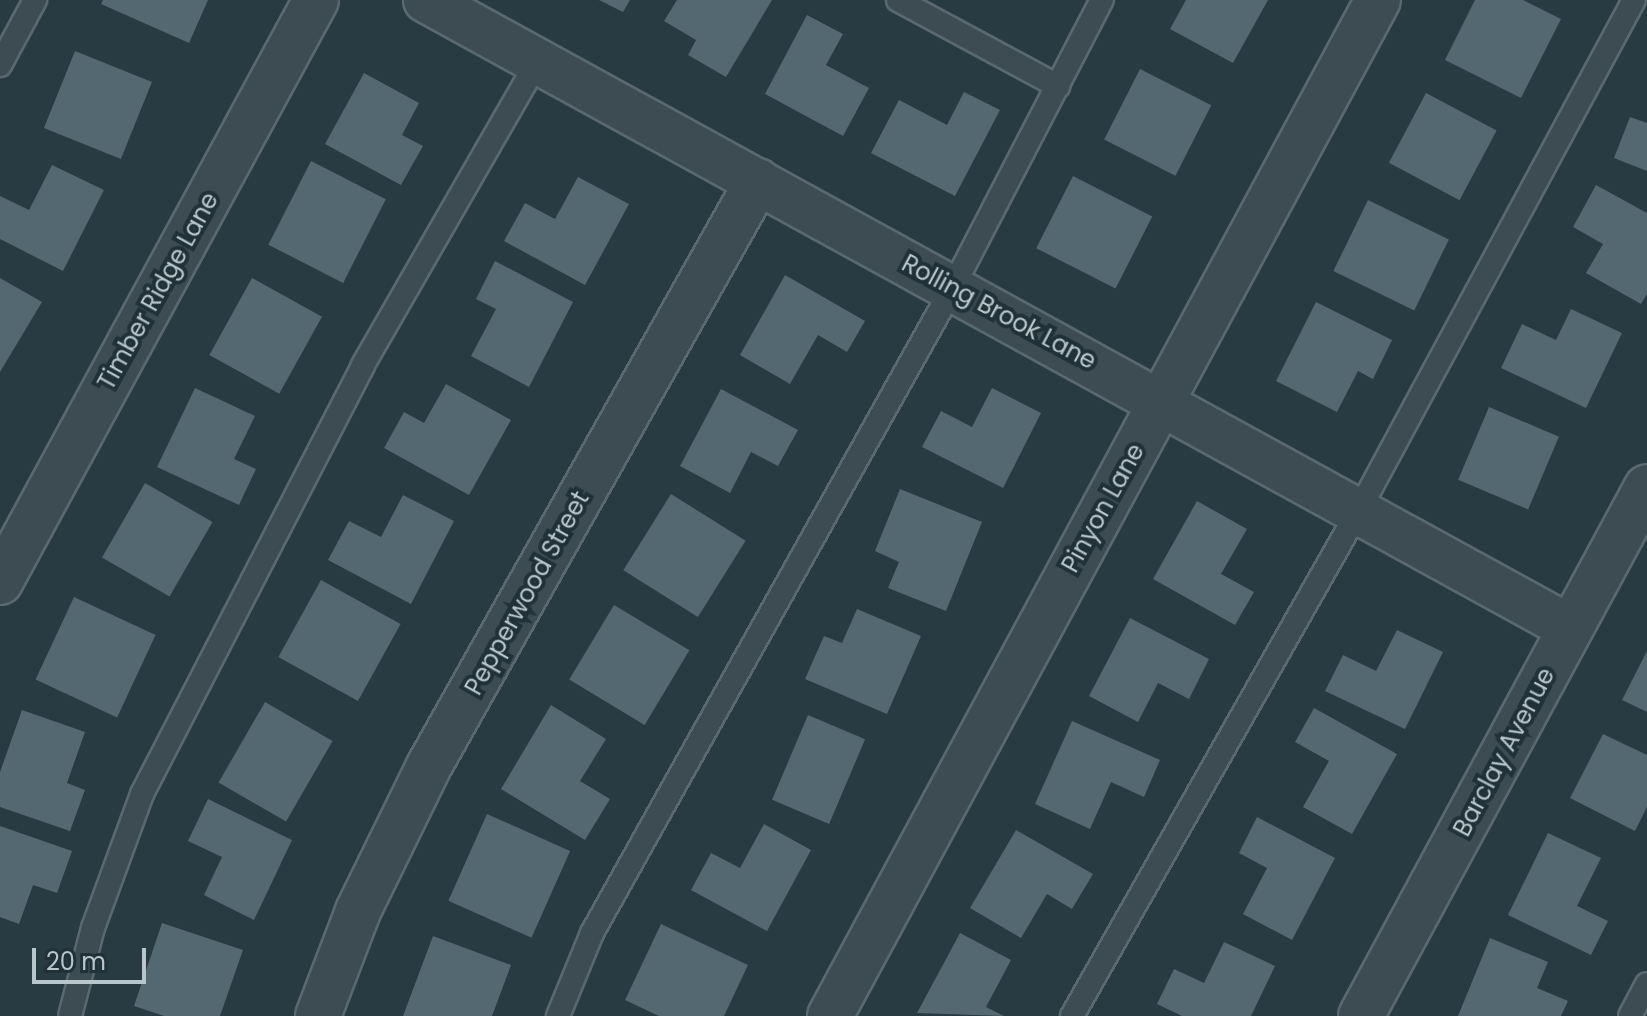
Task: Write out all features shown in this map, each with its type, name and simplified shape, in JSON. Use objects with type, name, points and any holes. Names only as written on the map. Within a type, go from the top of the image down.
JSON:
[{"type":"street","name":"Timber Ridge Lane","points":[[0,582],[316,0]]},
{"type":"street","name":"Rolling Brook Lane","points":[[426,0],[1162,400],[1570,628]]},
{"type":"street","name":"Pinyon Lane","points":[[830,1016],[1378,0]]},
{"type":"street","name":"Pepperwood Street","points":[[318,1016],[358,911],[429,766],[758,181]]},
{"type":"street","name":"Barclay Avenue","points":[[1361,1016],[1647,487]]},
{"type":"lane","points":[[0,65],[35,0]]},
{"type":"lane","points":[[898,0],[1058,86]]},
{"type":"lane","points":[[558,1016],[592,933],[953,287],[1102,0]]},
{"type":"lane","points":[[1072,1016],[1359,510],[1634,0]]},
{"type":"lane","points":[[70,1016],[93,928],[142,794],[363,365],[538,61]]},
{"type":"lane","points":[[1630,1016],[1647,984]]},
{"type":"building","points":[[103,0],[208,0],[189,43],[101,4]]},
{"type":"building","points":[[599,0],[630,0],[623,12]]},
{"type":"building","points":[[677,0],[772,0],[726,77],[688,55],[696,40],[664,21]]},
{"type":"building","points":[[1186,0],[1268,0],[1233,63],[1170,29]]},
{"type":"building","points":[[1475,0],[1523,0],[1561,19],[1521,98],[1445,60]]},
{"type":"building","points":[[807,15],[843,34],[826,65],[869,88],[843,136],[765,94]]},
{"type":"building","points":[[75,51],[152,82],[121,159],[44,128]]},
{"type":"building","points":[[1140,69],[1211,105],[1175,176],[1104,139]]},
{"type":"building","points":[[364,73],[419,103],[402,135],[423,146],[401,185],[325,144]]},
{"type":"building","points":[[964,92],[1000,110],[955,196],[871,153],[899,100],[947,125]]},
{"type":"building","points":[[1426,93],[1497,131],[1460,200],[1389,163]]},
{"type":"building","points":[[1630,117],[1647,123],[1647,171],[1614,158]]},
{"type":"building","points":[[311,161],[386,199],[343,283],[268,245]]},
{"type":"building","points":[[52,165],[104,190],[63,271],[0,239],[0,196],[29,210]]},
{"type":"building","points":[[1073,176],[1152,216],[1116,289],[1036,248]]},
{"type":"building","points":[[578,177],[629,204],[585,285],[504,241],[525,203],[555,219]]},
{"type":"building","points":[[1596,185],[1647,213],[1647,294],[1641,304],[1586,273],[1603,244],[1573,227]]},
{"type":"building","points":[[1368,200],[1449,239],[1414,310],[1333,271]]},
{"type":"building","points":[[495,261],[573,302],[529,387],[471,356],[496,309],[476,299]]},
{"type":"building","points":[[785,275],[865,321],[847,352],[818,335],[790,384],[740,355]]},
{"type":"building","points":[[0,278],[42,302],[0,372]]},
{"type":"building","points":[[252,278],[322,317],[279,394],[209,355]]},
{"type":"building","points":[[1316,302],[1392,340],[1373,379],[1358,371],[1337,412],[1276,381]]},
{"type":"building","points":[[1571,309],[1622,333],[1586,408],[1501,368],[1522,324],[1556,340]]},
{"type":"building","points":[[446,384],[511,420],[469,495],[384,448],[404,412],[424,423]]},
{"type":"building","points":[[195,388],[255,416],[234,459],[256,469],[239,505],[157,467]]},
{"type":"building","points":[[992,388],[1041,413],[1003,488],[922,447],[941,411],[972,427]]},
{"type":"building","points":[[721,389],[798,430],[778,466],[751,452],[730,493],[680,466]]},
{"type":"building","points":[[1489,407],[1559,437],[1528,509],[1458,480]]},
{"type":"building","points":[[145,483],[213,522],[170,596],[102,557]]},
{"type":"building","points":[[900,489],[982,522],[946,611],[888,588],[899,562],[875,551]]},
{"type":"building","points":[[671,494],[746,541],[698,617],[623,570]]},
{"type":"building","points":[[403,495],[454,521],[411,604],[328,560],[349,521],[381,537]]},
{"type":"building","points":[[1197,501],[1247,529],[1221,574],[1254,592],[1235,625],[1153,579]]},
{"type":"building","points":[[321,580],[401,624],[358,701],[278,657]]},
{"type":"building","points":[[74,597],[156,635],[117,718],[36,679]]},
{"type":"building","points":[[614,605],[689,650],[645,725],[569,680]]},
{"type":"building","points":[[857,609],[921,636],[887,714],[805,679],[824,636],[842,643]]},
{"type":"building","points":[[1130,618],[1209,659],[1189,699],[1158,683],[1138,722],[1089,696]]},
{"type":"building","points":[[1397,630],[1443,652],[1405,729],[1325,691],[1343,655],[1376,671]]},
{"type":"building","points":[[1647,651],[1647,712],[1622,700]]},
{"type":"building","points":[[265,702],[333,741],[286,822],[218,783]]},
{"type":"building","points":[[551,705],[606,739],[580,781],[610,799],[585,840],[501,789]]},
{"type":"building","points":[[1314,708],[1397,754],[1352,834],[1303,807],[1329,761],[1295,742]]},
{"type":"building","points":[[22,710],[85,732],[67,783],[85,790],[70,831],[0,807],[0,772]]},
{"type":"building","points":[[808,715],[865,739],[829,824],[772,800]]},
{"type":"building","points":[[1072,721],[1160,760],[1144,797],[1111,782],[1090,829],[1035,804]]},
{"type":"building","points":[[1603,734],[1647,755],[1647,807],[1635,831],[1570,798]]},
{"type":"building","points":[[208,799],[292,840],[254,920],[204,895],[222,857],[188,841]]},
{"type":"building","points":[[487,814],[570,851],[531,938],[448,901]]},
{"type":"building","points":[[1257,817],[1335,858],[1292,940],[1243,914],[1267,868],[1239,853]]},
{"type":"building","points":[[764,824],[811,850],[767,931],[691,890],[711,853],[740,868]]},
{"type":"building","points":[[0,826],[72,851],[57,893],[33,885],[19,924],[0,917]]},
{"type":"building","points":[[1016,830],[1093,874],[1072,909],[1047,894],[1021,938],[970,908]]},
{"type":"building","points":[[1548,833],[1601,858],[1577,906],[1608,921],[1591,955],[1508,915]]},
{"type":"building","points":[[162,923],[243,950],[220,1016],[164,1016],[134,1006]]},
{"type":"building","points":[[661,924],[748,965],[724,1016],[659,1016],[625,1000]]},
{"type":"building","points":[[960,933],[1011,960],[986,1007],[1004,1016],[917,1013]]},
{"type":"building","points":[[433,936],[511,965],[492,1016],[403,1016]]},
{"type":"building","points":[[1490,938],[1548,962],[1537,988],[1568,1001],[1561,1016],[1458,1016]]},
{"type":"building","points":[[1224,942],[1275,966],[1251,1016],[1182,1016],[1157,1004],[1174,969],[1204,983]]}]
